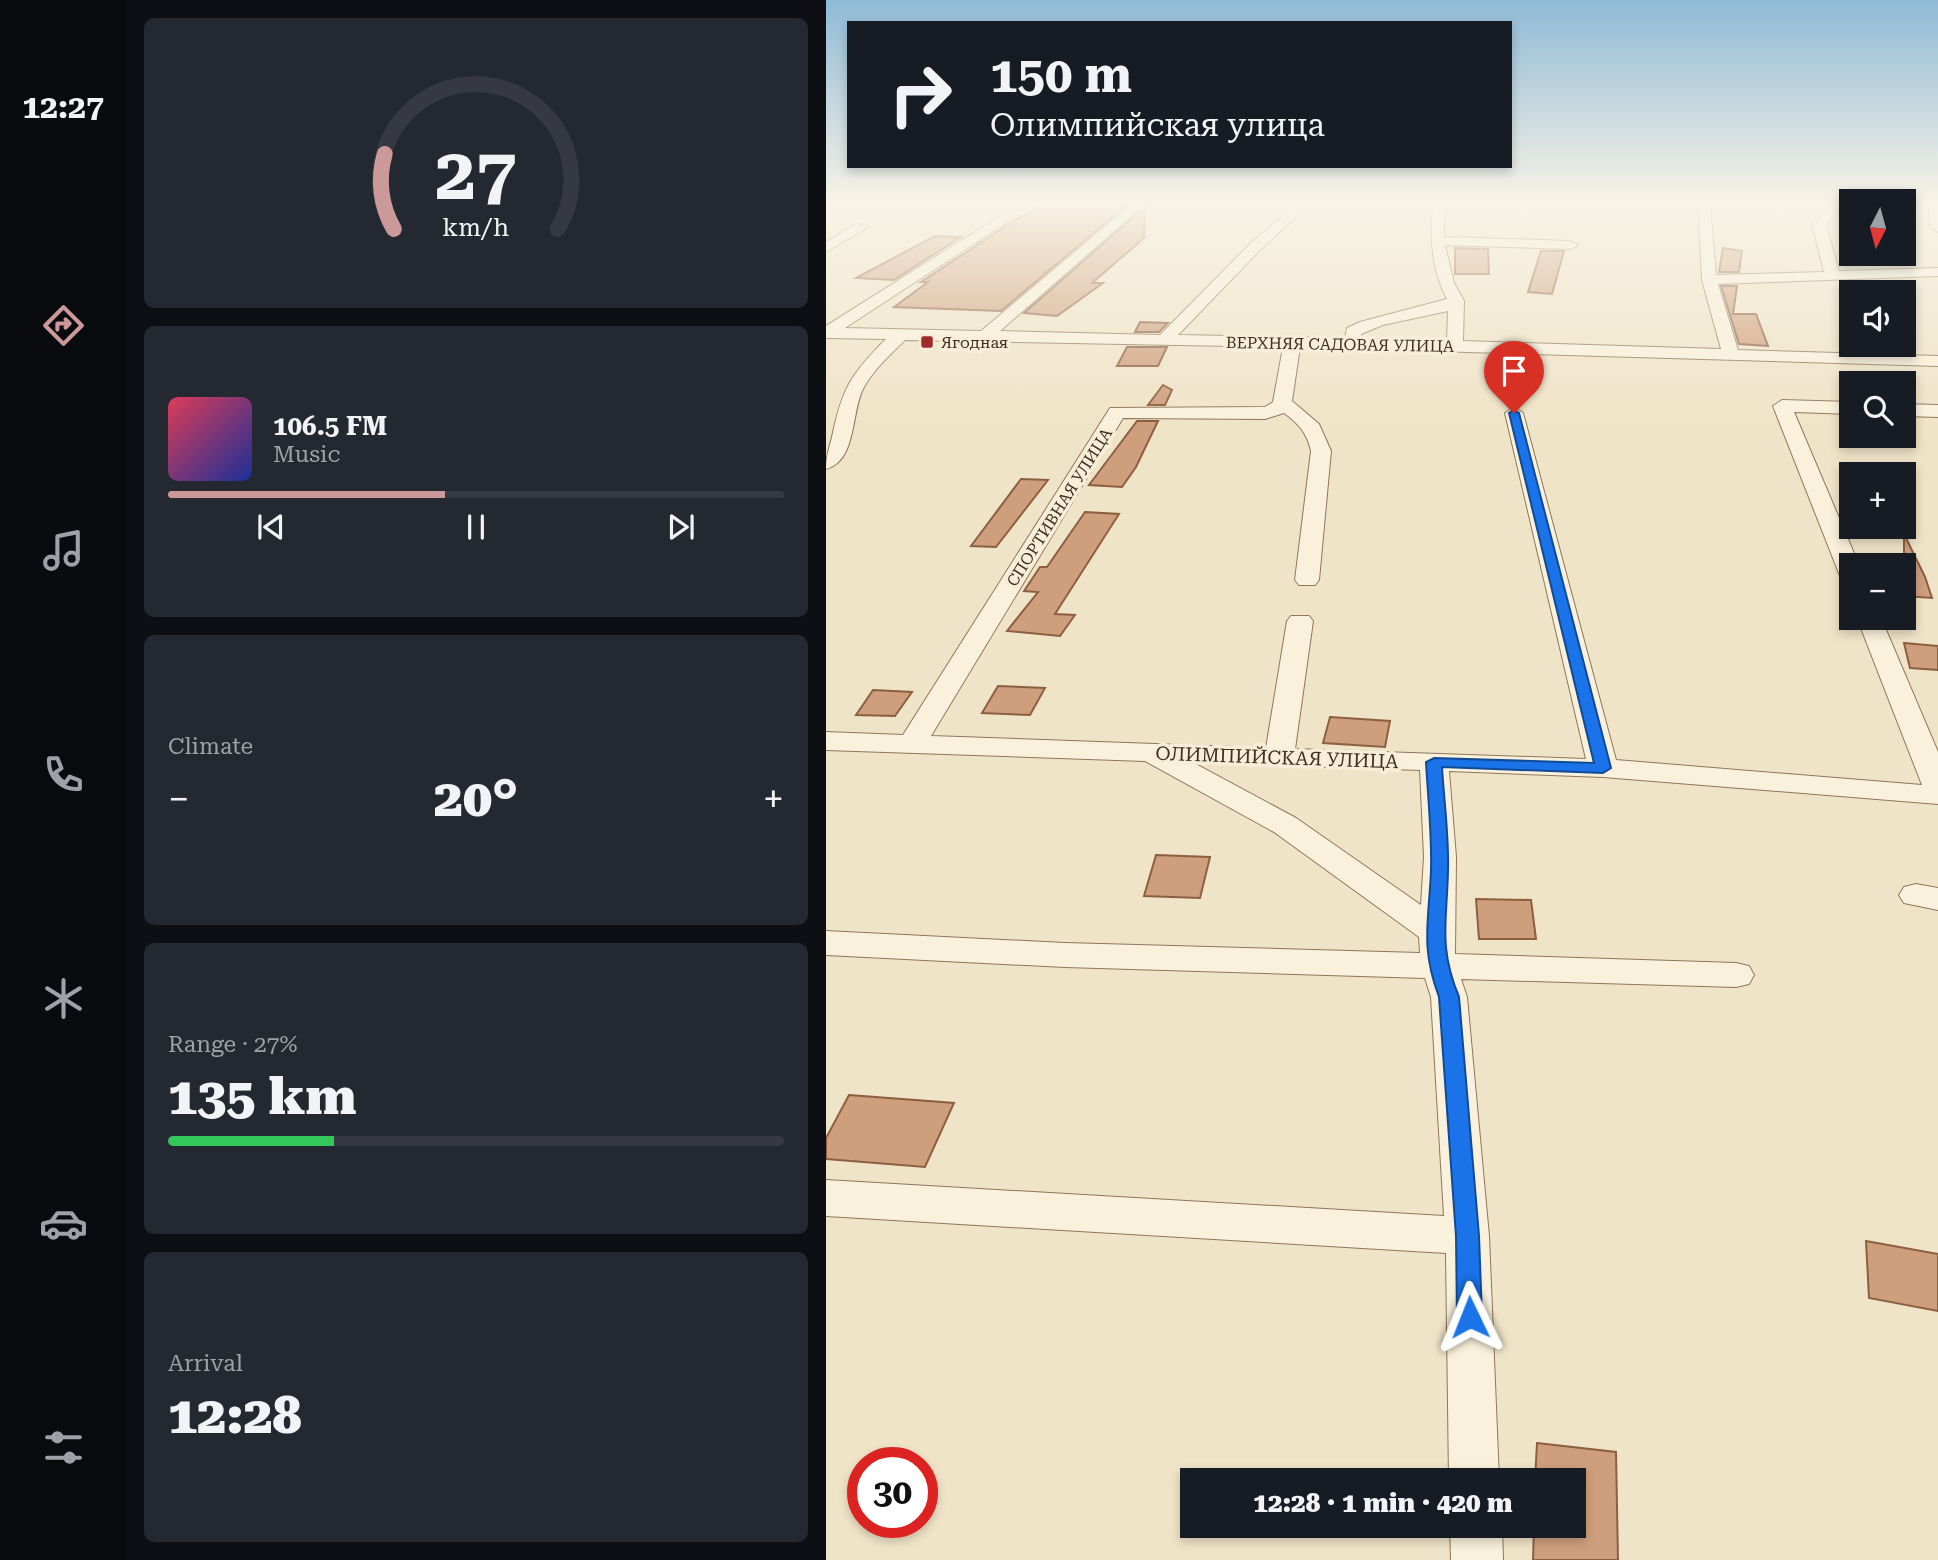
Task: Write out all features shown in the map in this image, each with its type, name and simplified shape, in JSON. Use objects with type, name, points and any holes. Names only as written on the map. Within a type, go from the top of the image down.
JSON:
[{"type":"street","points":[[826,333],[914,276]]},
{"type":"street","points":[[983,338],[1055,276]]},
{"type":"street","points":[[1163,341],[1227,276]]},
{"type":"street","points":[[1444,276],[1456,301],[1455,345]]},
{"type":"street","points":[[1709,276],[1731,354]]},
{"type":"street","points":[[1709,280],[1838,276]]},
{"type":"street","points":[[1353,343],[1353,332],[1370,324],[1441,309],[1456,301]]},
{"type":"street","name":"ВЕРХНЯЯ САДОВАЯ УЛИЦА","points":[[826,333],[1455,345],[1938,361]]},
{"type":"street","points":[[827,462],[841,447],[846,406],[865,373],[899,336]]},
{"type":"street","points":[[1292,343],[1282,403],[1306,419],[1319,436],[1321,451],[1307,580]]},
{"type":"street","points":[[1770,356],[1788,365],[1797,407]]},
{"type":"street","name":"СПОРТИВНАЯ УЛИЦА","points":[[912,744],[1117,412],[1265,413],[1275,411],[1282,403]]},
{"type":"street","points":[[1839,408],[1782,406],[1843,553]]},
{"type":"street","points":[[1916,410],[1938,411]]},
{"type":"street","points":[[1514,413],[1603,768]]},
{"type":"street","points":[[1279,758],[1300,621]]},
{"type":"street","points":[[1874,630],[1938,787]]},
{"type":"street","name":"ОЛИМПИЙСКАЯ УЛИЦА","points":[[826,741],[1603,768],[1938,795]]},
{"type":"street","points":[[1153,753],[1286,825],[1436,949]]},
{"type":"street","points":[[1434,762],[1440,870],[1436,949],[1449,997],[1467,1236],[1475,1468]]},
{"type":"street","points":[[826,943],[1079,956],[1436,949],[1736,975]]},
{"type":"street","points":[[826,1198],[1467,1236]]},
{"type":"street","points":[[1476,1538],[1477,1560]]},
{"type":"building","points":[[860,276],[901,276],[894,280],[856,278]]},
{"type":"building","points":[[930,276],[1043,276],[1001,311],[894,307],[928,282],[921,282]]},
{"type":"building","points":[[1066,276],[1100,276],[1092,283],[1103,283],[1057,316],[1024,313]]},
{"type":"building","points":[[1533,276],[1557,276],[1552,294],[1528,292]]},
{"type":"building","points":[[1721,286],[1737,286],[1733,314],[1756,314],[1768,346],[1739,344]]},
{"type":"building","points":[[1140,322],[1168,323],[1159,332],[1135,332]]},
{"type":"building","points":[[1127,347],[1167,347],[1158,366],[1117,366]]},
{"type":"building","points":[[1163,385],[1172,390],[1165,405],[1148,405]]},
{"type":"building","points":[[1137,421],[1158,421],[1136,467],[1122,487],[1089,485]]},
{"type":"building","points":[[1021,479],[1048,480],[996,547],[971,546]]},
{"type":"building","points":[[1085,512],[1119,514],[1055,614],[1075,615],[1060,636],[1007,631],[1038,592],[1024,591],[1040,567],[1047,567]]},
{"type":"building","points":[[1904,539],[1906,539],[1913,553],[1904,553]]},
{"type":"building","points":[[1916,559],[1925,577],[1932,598],[1916,597]]},
{"type":"building","points":[[1904,643],[1938,646],[1938,670],[1910,668]]},
{"type":"building","points":[[998,686],[1045,688],[1030,715],[982,713]]},
{"type":"building","points":[[873,690],[912,692],[895,716],[856,715]]},
{"type":"building","points":[[1330,717],[1390,721],[1385,747],[1323,743]]},
{"type":"building","points":[[1156,855],[1210,857],[1200,898],[1144,896]]},
{"type":"building","points":[[1476,899],[1531,900],[1536,939],[1479,939]]},
{"type":"building","points":[[849,1095],[954,1103],[925,1167],[826,1159],[826,1138]]},
{"type":"building","points":[[1866,1241],[1938,1254],[1938,1311],[1869,1298]]},
{"type":"building","points":[[1537,1443],[1616,1452],[1618,1560],[1533,1560],[1534,1538],[1586,1538],[1586,1468],[1536,1468]]},
{"type":"place","name":"Ягодная","points":[[927,342]]},
{"type":"route","points":[[1470,1317],[1467,1236],[1449,997],[1437,966],[1435,912],[1440,870],[1434,762],[1603,768],[1514,413]]}]
